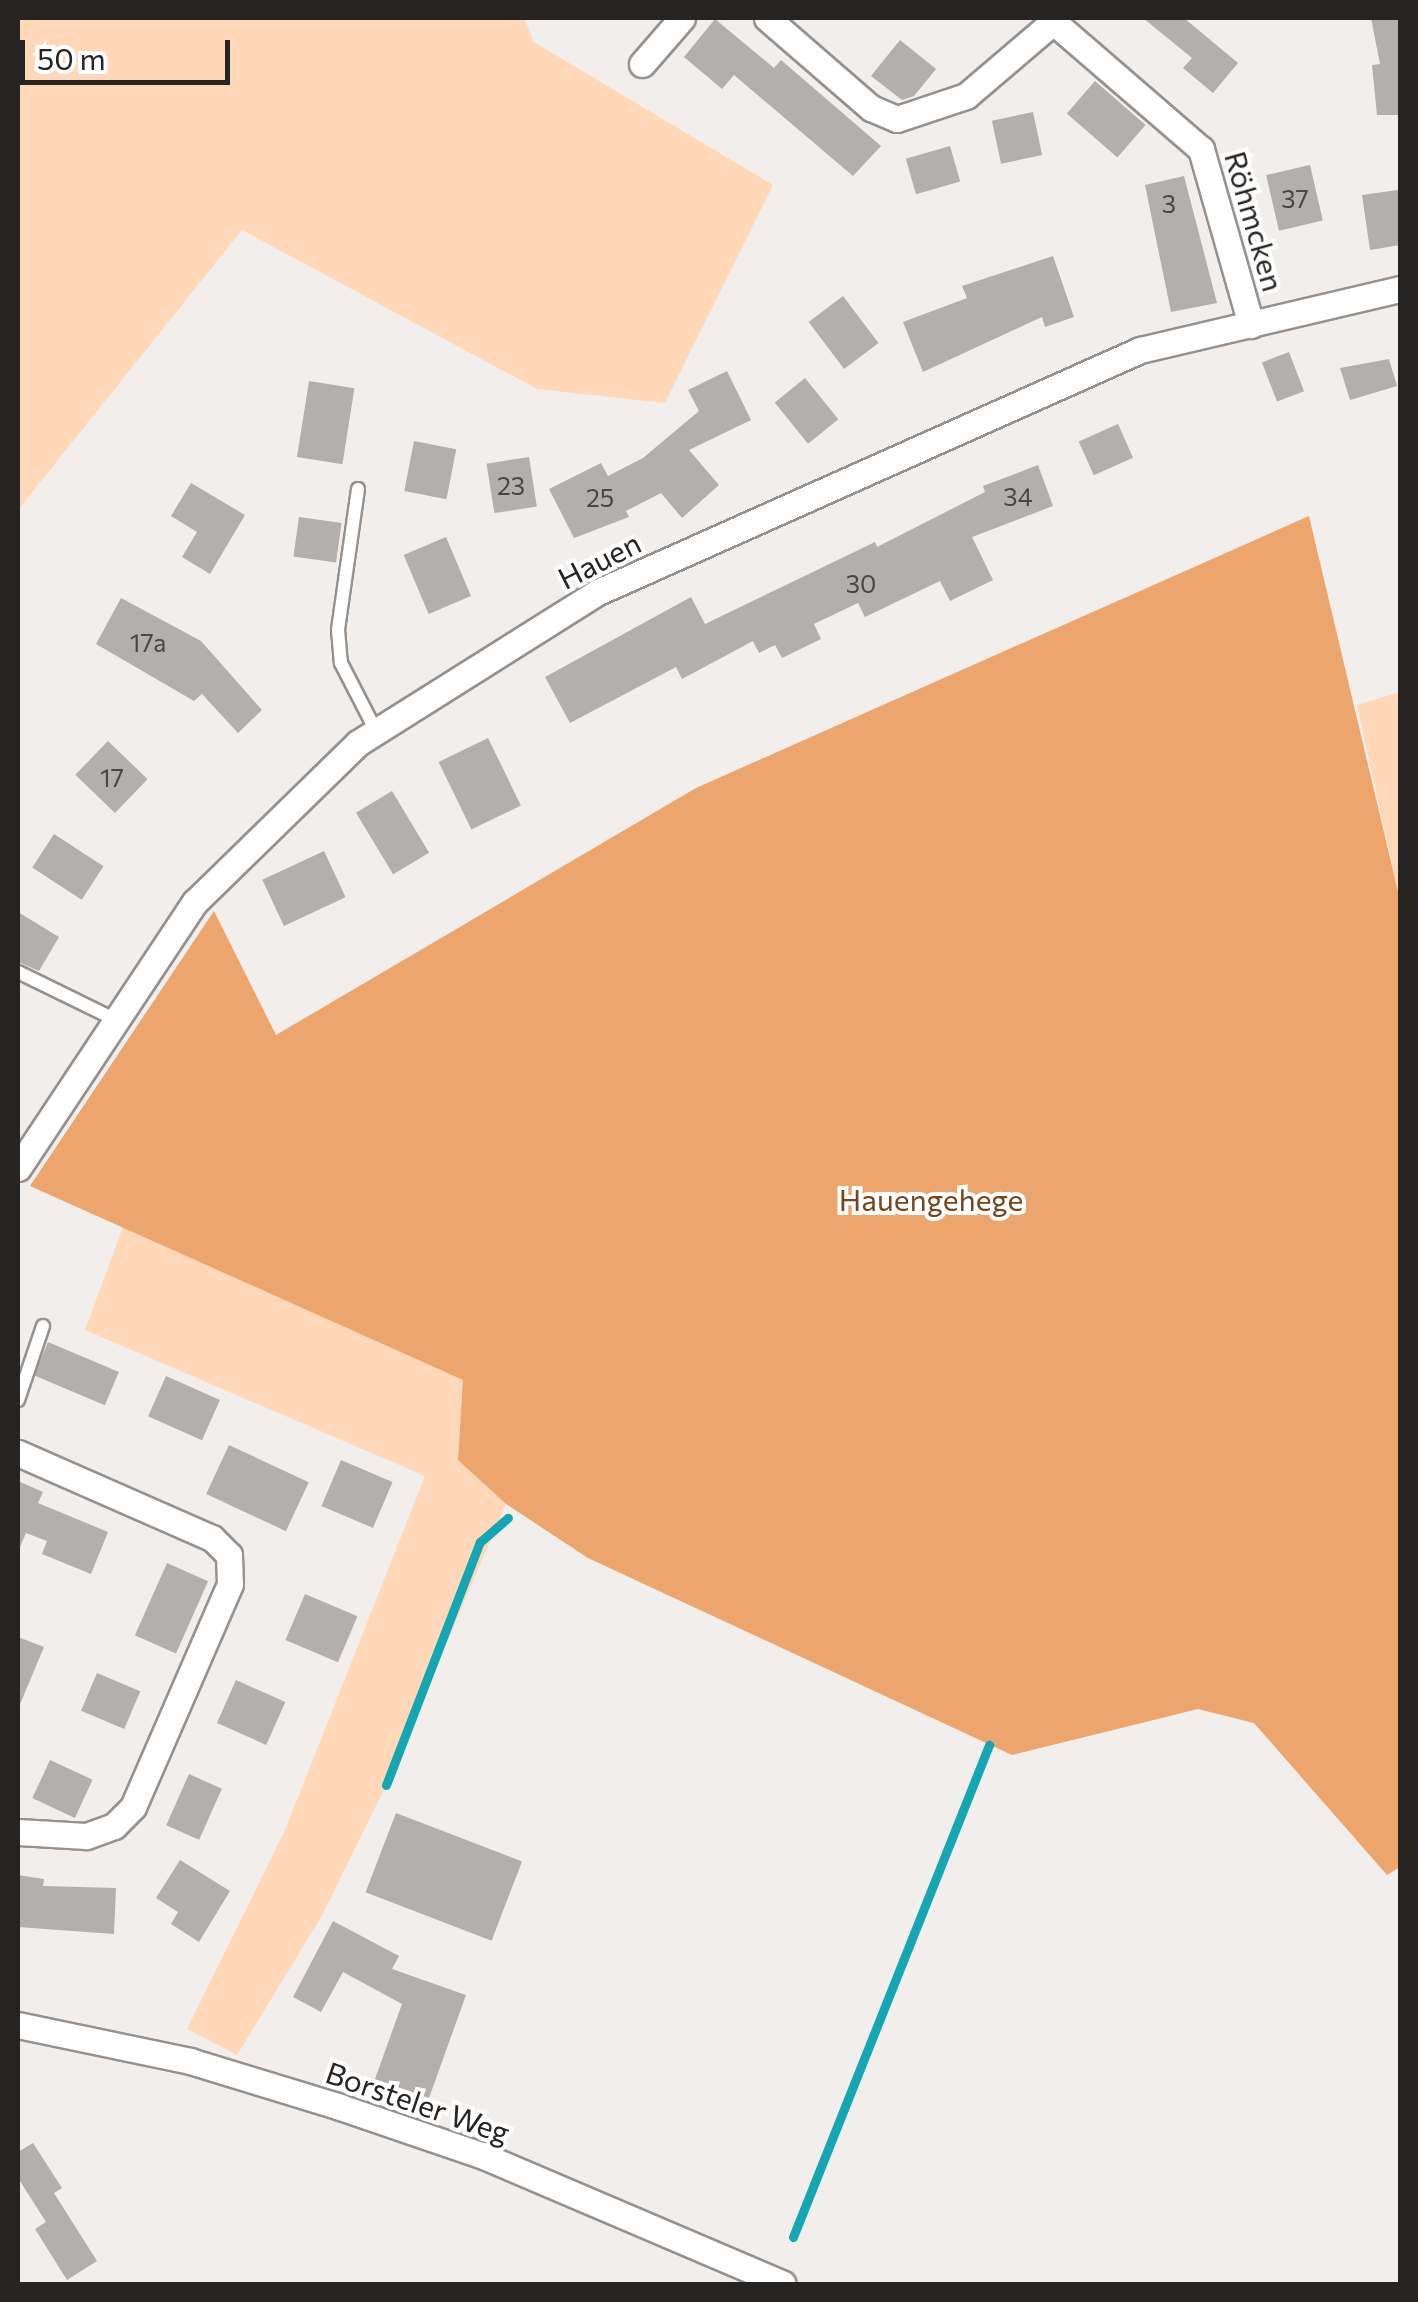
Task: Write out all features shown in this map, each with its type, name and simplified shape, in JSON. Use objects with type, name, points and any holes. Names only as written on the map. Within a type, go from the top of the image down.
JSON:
[{"type":"street","points":[[642,64],[682,18]]},
{"type":"street","name":"Röhmcken","points":[[767,18],[871,108],[897,119],[966,96],[1052,19],[1201,149],[1252,325]]},
{"type":"street","name":"Hauen","points":[[18,1168],[195,902],[376,732],[598,592],[1140,350],[1400,288]]},
{"type":"street","points":[[18,1453],[212,1538],[229,1555],[230,1584],[133,1808],[114,1826],[86,1836],[18,1832]]},
{"type":"street","name":"Borsteler Weg","points":[[18,2025],[190,2062],[340,2108],[481,2156],[783,2284]]},
{"type":"lane","points":[[358,488],[338,630],[341,664],[376,732]]},
{"type":"lane","points":[[18,972],[116,1020]]},
{"type":"lane","points":[[18,1400],[42,1326]]},
{"type":"shaded area","points":[[18,18],[524,18],[534,42],[773,185],[665,403],[537,389],[242,230],[18,510]]},
{"type":"shaded area","points":[[1400,692],[1400,900],[1357,705]]},
{"type":"shaded area","points":[[123,1227],[464,1380],[458,1460],[506,1504],[386,1785],[323,1914],[237,2055],[187,2029],[285,1830],[425,1476],[85,1330]]},
{"type":"green space","name":"Hauengehege","points":[[1309,516],[1400,900],[1400,1867],[1387,1875],[1254,1723],[1198,1709],[1012,1755],[588,1558],[506,1504],[458,1460],[463,1380],[30,1186],[214,911],[276,1035],[696,788]]},
{"type":"building","points":[[1143,18],[1184,18],[1238,63],[1213,93],[1183,68],[1192,58]]},
{"type":"building","points":[[1371,18],[1400,18],[1400,115],[1377,115],[1372,65],[1380,64]]},
{"type":"building","points":[[715,19],[774,68],[781,60],[881,146],[853,176],[734,75],[722,89],[684,57]]},
{"type":"building","points":[[900,40],[936,69],[914,96],[902,100],[871,76]]},
{"type":"building","points":[[1095,81],[1146,125],[1117,157],[1067,113]]},
{"type":"building","points":[[1033,112],[1042,155],[1001,164],[992,121]]},
{"type":"building","points":[[950,146],[960,182],[916,194],[906,159]]},
{"type":"building","points":[[1310,165],[1323,221],[1279,231],[1266,175]]},
{"type":"building","points":[[1184,176],[1217,303],[1171,312],[1145,185]]},
{"type":"building","points":[[1398,190],[1400,245],[1370,250],[1362,195]]},
{"type":"building","points":[[1053,256],[1074,317],[1045,327],[1042,317],[923,372],[903,322],[967,298],[962,286]]},
{"type":"building","points":[[843,296],[879,343],[844,369],[809,322]]},
{"type":"building","points":[[1289,352],[1304,391],[1277,402],[1262,362]]},
{"type":"building","points":[[1389,359],[1397,386],[1350,400],[1340,368]]},
{"type":"building","points":[[727,371],[751,420],[689,450],[719,485],[682,518],[661,493],[626,511],[629,517],[574,538],[549,489],[601,463],[608,476],[643,458],[699,411],[688,390]]},
{"type":"building","points":[[805,378],[838,419],[808,444],[775,403]]},
{"type":"building","points":[[309,381],[354,388],[342,464],[297,457]]},
{"type":"building","points":[[1118,424],[1133,458],[1094,475],[1079,441]]},
{"type":"building","points":[[414,441],[456,449],[446,499],[404,491]]},
{"type":"building","points":[[529,457],[537,506],[494,513],[487,464]]},
{"type":"building","points":[[1038,465],[1053,506],[972,537],[993,580],[950,601],[940,581],[865,617],[858,603],[814,624],[821,639],[782,658],[775,645],[759,653],[753,641],[682,679],[676,667],[570,723],[545,677],[691,597],[705,624],[875,542],[877,547],[985,492],[983,486]]},
{"type":"building","points":[[191,483],[245,515],[210,574],[182,557],[197,532],[171,516]]},
{"type":"building","points":[[299,517],[342,523],[336,563],[293,557]]},
{"type":"building","points":[[446,537],[471,596],[429,614],[404,555]]},
{"type":"building","points":[[121,598],[201,641],[262,710],[238,733],[202,694],[194,701],[96,644]]},
{"type":"building","points":[[488,738],[521,805],[471,830],[439,762]]},
{"type":"building","points":[[108,741],[148,779],[115,813],[75,775]]},
{"type":"building","points":[[392,791],[429,853],[393,874],[356,813]]},
{"type":"building","points":[[54,834],[103,866],[82,900],[32,868]]},
{"type":"building","points":[[324,851],[346,897],[284,926],[262,880]]},
{"type":"building","points":[[18,912],[59,937],[39,971],[18,962]]},
{"type":"building","points":[[48,1342],[119,1372],[105,1405],[34,1375]]},
{"type":"building","points":[[166,1376],[220,1400],[202,1440],[148,1416]]},
{"type":"building","points":[[229,1445],[309,1482],[286,1531],[206,1494]]},
{"type":"building","points":[[341,1460],[393,1482],[373,1528],[321,1506]]},
{"type":"building","points":[[18,1481],[43,1492],[38,1503],[108,1532],[91,1574],[42,1554],[47,1541],[26,1533],[18,1552]]},
{"type":"building","points":[[167,1563],[208,1581],[176,1653],[135,1635]]},
{"type":"building","points":[[305,1594],[357,1616],[338,1662],[285,1640]]},
{"type":"building","points":[[18,1637],[44,1647],[18,1709]]},
{"type":"building","points":[[97,1673],[140,1691],[124,1729],[81,1711]]},
{"type":"building","points":[[236,1680],[285,1702],[266,1745],[217,1723]]},
{"type":"building","points":[[50,1760],[93,1780],[75,1818],[32,1798]]},
{"type":"building","points":[[189,1774],[222,1789],[199,1840],[166,1825]]},
{"type":"building","points":[[396,1813],[522,1861],[492,1941],[366,1892]]},
{"type":"building","points":[[180,1860],[230,1891],[199,1942],[171,1924],[178,1912],[156,1898]]},
{"type":"building","points":[[18,1875],[44,1879],[43,1886],[116,1888],[114,1934],[18,1927]]},
{"type":"building","points":[[333,1921],[399,1956],[392,1969],[466,1995],[429,2098],[375,2079],[402,2004],[343,1972],[321,2012],[293,1997]]},
{"type":"building","points":[[33,2143],[62,2188],[54,2193],[97,2261],[67,2280],[35,2229],[46,2222],[18,2178],[18,2152]]},
{"type":"waterway","points":[[386,1785],[480,1542],[508,1518]]},
{"type":"waterway","points":[[793,2237],[989,1745]]}]
